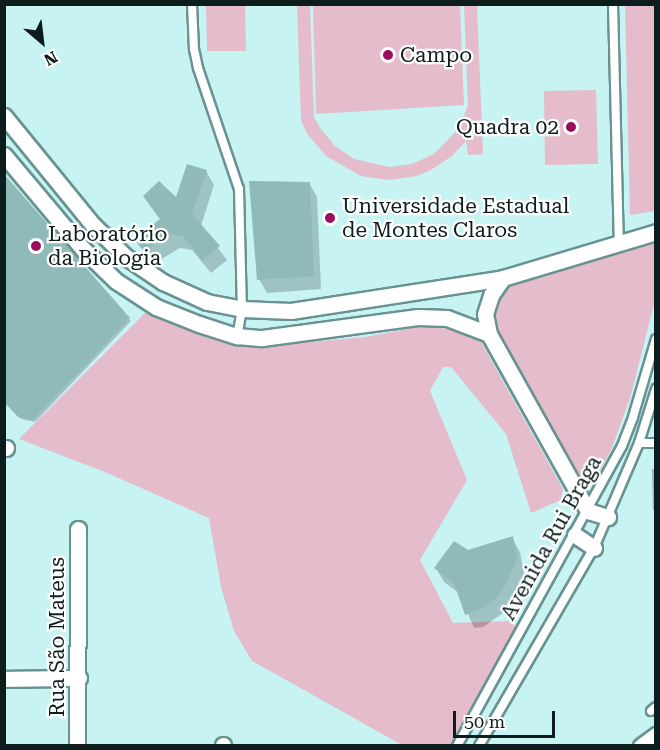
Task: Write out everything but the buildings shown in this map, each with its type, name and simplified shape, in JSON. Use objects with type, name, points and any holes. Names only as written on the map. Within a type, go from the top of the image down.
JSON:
[{"type":"street","points":[[4,116],[93,225],[126,257],[163,282],[207,302],[242,309],[291,311],[503,278],[656,232]]},
{"type":"street","points":[[4,155],[83,249],[116,280],[156,307],[237,336],[262,338],[418,317],[447,318],[489,334]]},
{"type":"street","points":[[23,177],[41,162]]},
{"type":"street","points":[[503,278],[491,296],[485,314],[489,334],[588,511],[608,517]]},
{"type":"street","name":"Rua São Mateus","points":[[77,746],[78,529]]},
{"type":"street","points":[[575,535],[594,548]]},
{"type":"street","points":[[4,679],[79,678]]},
{"type":"lane","points":[[192,4],[194,49],[198,68],[239,189],[242,309],[237,336]]},
{"type":"lane","points":[[613,4],[619,243]]},
{"type":"lane","name":"Avenida Rui Braga","points":[[457,746],[622,446],[656,339]]},
{"type":"lane","name":"Avenida Rui Braga","points":[[479,746],[594,548],[639,443],[656,389]]},
{"type":"lane","points":[[639,443],[656,443]]},
{"type":"shaded area","points":[[206,5],[245,5],[246,51],[207,51]]},
{"type":"shaded area","points":[[297,5],[310,5],[314,117],[320,128],[335,146],[354,159],[389,167],[412,164],[434,154],[459,128],[468,106],[464,5],[477,5],[483,154],[468,155],[466,141],[452,156],[429,171],[416,176],[389,180],[361,176],[326,156],[308,135],[301,121]]},
{"type":"shaded area","name":"Campo","points":[[313,5],[460,5],[464,105],[316,114]]},
{"type":"shaded area","points":[[625,5],[656,5],[655,211],[630,215]]},
{"type":"shaded area","name":"Quadra 02","points":[[596,90],[598,164],[545,165],[544,91]]},
{"type":"shaded area","points":[[650,242],[655,244],[655,300],[631,395],[612,448],[599,473],[585,490],[497,328],[492,312],[496,299],[509,287]]},
{"type":"shaded area","points":[[145,313],[208,338],[266,346],[365,337],[428,325],[472,335],[481,342],[563,489],[561,500],[531,513],[506,434],[451,367],[443,367],[430,391],[467,480],[420,560],[453,623],[509,621],[518,628],[451,745],[402,745],[252,661],[234,631],[221,587],[209,518],[105,472],[19,439]]},
{"type":"place","name":"Campo","points":[[388,55]]},
{"type":"place","name":"Quadra 02","points":[[571,127]]},
{"type":"place","name":"Universidade Estadual de Montes Claros","points":[[330,218]]},
{"type":"place","name":"Laboratório da Biologia","points":[[36,246]]}]
